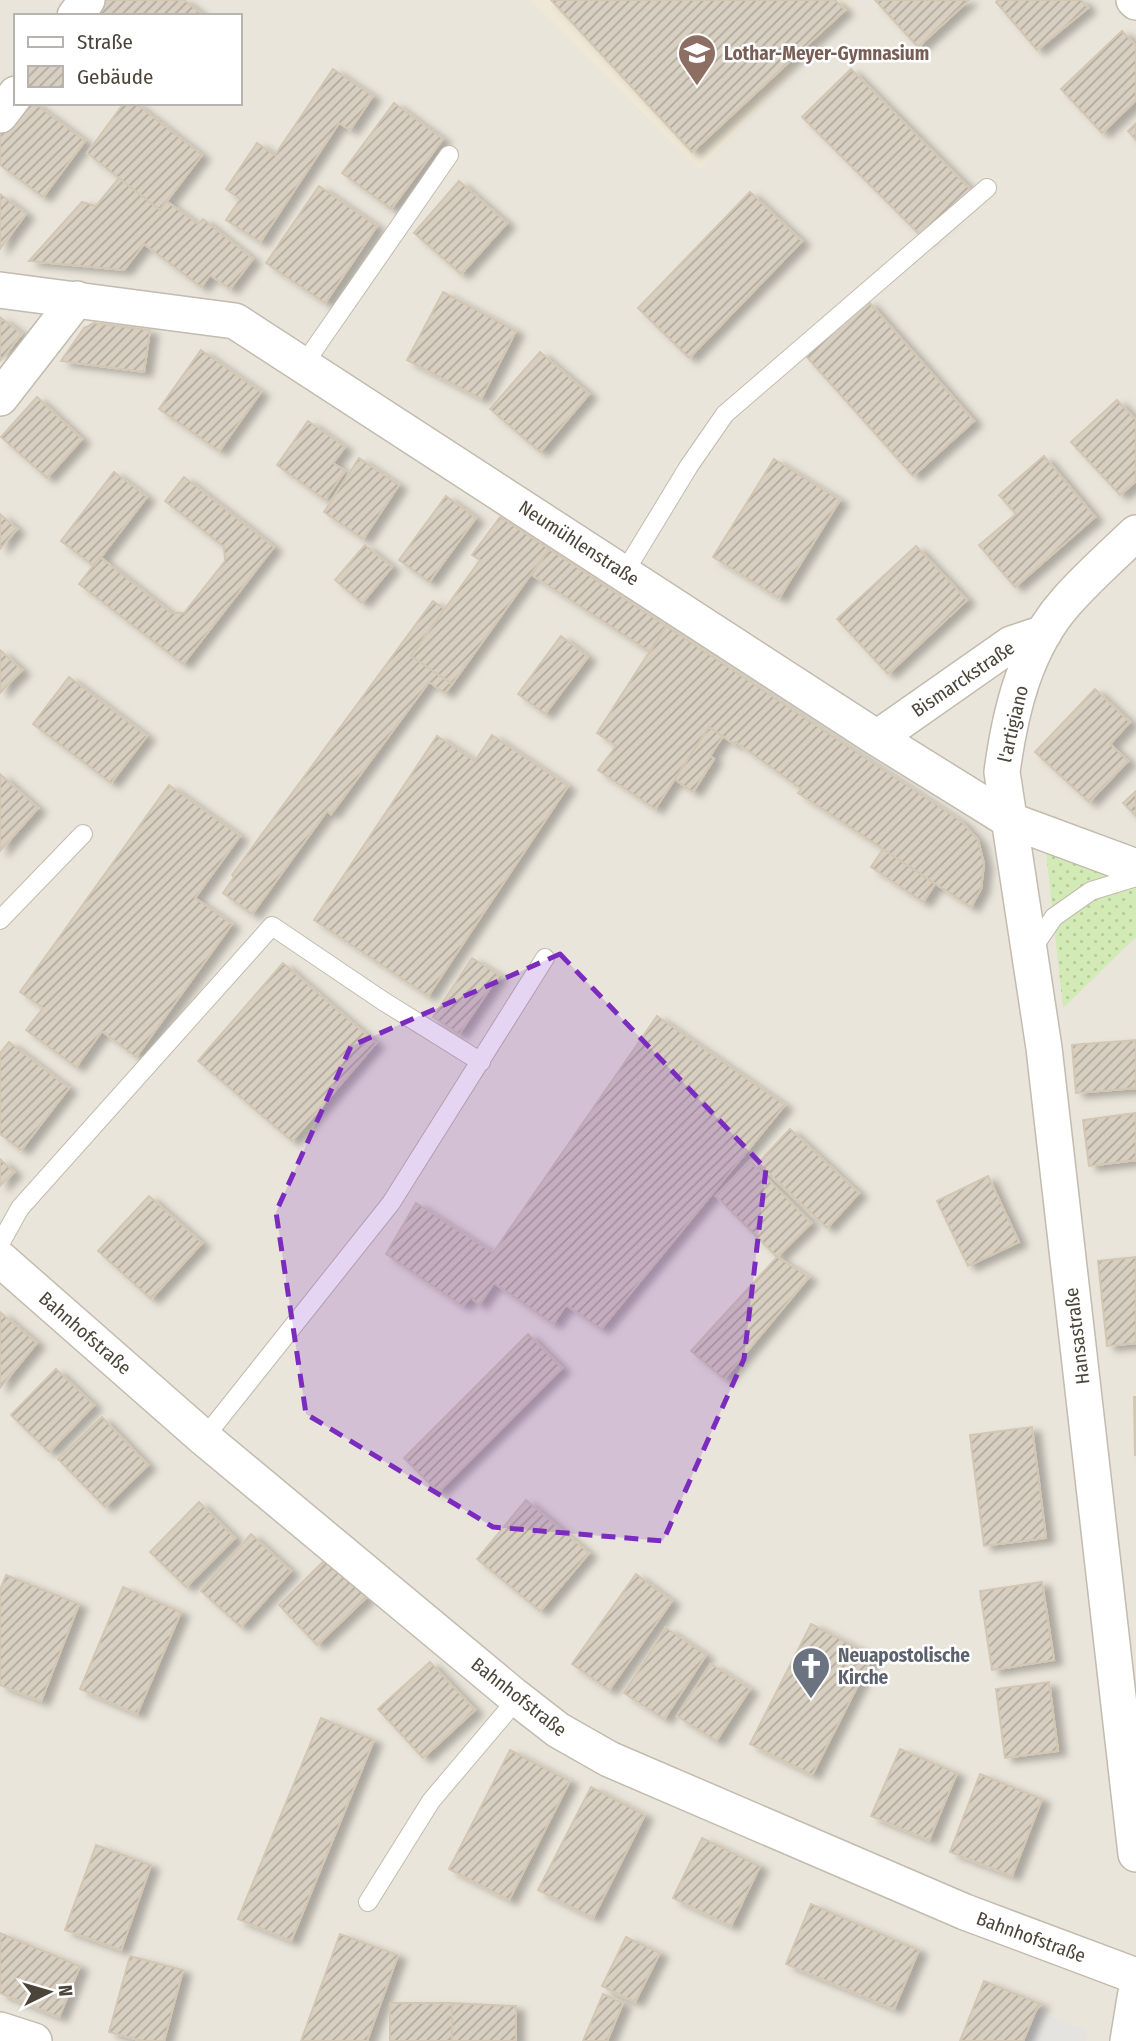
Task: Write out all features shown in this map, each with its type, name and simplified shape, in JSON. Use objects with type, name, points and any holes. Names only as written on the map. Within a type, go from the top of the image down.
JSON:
[{"type":"street","points":[[0,115],[14,97]]},
{"type":"street","name":"Neumühlenstraße","points":[[0,289],[235,321],[304,363],[877,738],[1009,820],[1136,867]]},
{"type":"street","points":[[0,397],[77,299]]},
{"type":"street","points":[[1044,633],[1065,603],[1136,533]]},
{"type":"street","name":"Bismarckstraße","points":[[877,738],[1011,644],[1044,633]]},
{"type":"street","name":"l'artigiano","points":[[1009,820],[1002,772],[1007,732],[1018,691],[1044,633]]},
{"type":"street","name":"Hansastraße","points":[[1009,820],[1044,1048],[1130,1747],[1136,1854]]},
{"type":"street","name":"Bahnhofstraße","points":[[0,1259],[204,1438],[558,1730],[609,1759],[965,1912],[1136,1976]]},
{"type":"street","points":[[1128,2041],[1136,1992]]},
{"type":"street","points":[[0,2030],[34,2041]]},
{"type":"lane","points":[[304,363],[449,155]]},
{"type":"lane","points":[[624,573],[689,466],[725,414],[987,188]]},
{"type":"lane","points":[[0,920],[83,834]]},
{"type":"lane","points":[[1030,952],[1054,917],[1091,891],[1136,877]]},
{"type":"lane","points":[[0,1244],[20,1208],[272,926],[383,1001],[481,1062]]},
{"type":"lane","points":[[204,1438],[391,1203],[545,958]]},
{"type":"lane","points":[[368,1902],[431,1801],[517,1698]]},
{"type":"highlighted area","points":[[560,954],[766,1169],[744,1359],[663,1541],[493,1527],[306,1414],[276,1212],[351,1046]]},
{"type":"shaded area","points":[[0,0],[1136,0],[1136,2041],[0,2041]]},
{"type":"shaded area","name":"Lothar-Meyer-Gymnasium","points":[[530,0],[849,0],[853,5],[700,170]]},
{"type":"shaded area","points":[[1036,2010],[1089,2031],[1085,2041],[1023,2041]]},
{"type":"green space","points":[[1046,851],[1136,883],[1136,937],[1063,1008]]},
{"type":"building","points":[[103,0],[184,0],[202,14],[92,14]]},
{"type":"building","name":"Lothar-Meyer-Gymnasium","points":[[551,0],[835,0],[845,10],[692,152]]},
{"type":"building","points":[[875,0],[969,0],[918,47]]},
{"type":"building","points":[[1081,0],[1088,8],[1037,50],[996,2]]},
{"type":"building","points":[[1122,31],[1136,46],[1136,100],[1102,133],[1061,89]]},
{"type":"building","points":[[333,69],[373,96],[350,130],[339,123],[260,242],[226,220],[240,199],[226,189],[257,143],[275,155]]},
{"type":"building","points":[[851,69],[972,191],[924,239],[802,117]]},
{"type":"building","points":[[394,103],[443,139],[391,209],[342,173]]},
{"type":"building","points":[[22,105],[37,105],[85,141],[43,197],[0,165],[0,135]]},
{"type":"building","points":[[123,105],[138,105],[202,155],[160,210],[87,153]]},
{"type":"building","points":[[1136,123],[1136,140],[1128,131]]},
{"type":"building","points":[[119,178],[160,210],[166,201],[198,224],[203,219],[253,259],[230,289],[210,275],[201,287],[144,244],[124,270],[29,261],[82,202],[96,206]]},
{"type":"building","points":[[459,181],[507,223],[461,274],[414,233]]},
{"type":"building","points":[[319,186],[377,226],[325,303],[266,263]]},
{"type":"building","points":[[750,192],[802,241],[689,358],[638,308]]},
{"type":"building","points":[[0,194],[26,214],[0,249]]},
{"type":"building","points":[[443,292],[516,331],[481,399],[407,360]]},
{"type":"building","points":[[868,301],[974,421],[913,476],[806,356]]},
{"type":"building","points":[[0,317],[22,334],[0,361]]},
{"type":"building","points":[[94,323],[150,330],[144,372],[61,361],[84,328]]},
{"type":"building","points":[[201,350],[261,392],[219,451],[159,409]]},
{"type":"building","points":[[540,352],[589,394],[540,452],[490,409]]},
{"type":"building","points":[[37,397],[82,439],[47,478],[1,437]]},
{"type":"building","points":[[1117,400],[1136,420],[1136,481],[1120,495],[1071,442]]},
{"type":"building","points":[[308,421],[345,447],[333,463],[345,471],[325,500],[277,465]]},
{"type":"building","points":[[1044,456],[1095,517],[1015,587],[979,545],[1016,514],[999,495]]},
{"type":"building","points":[[359,458],[399,485],[363,539],[324,512]]},
{"type":"building","points":[[774,459],[840,500],[779,598],[713,557]]},
{"type":"building","points":[[114,472],[147,497],[94,566],[61,541]]},
{"type":"building","points":[[184,477],[274,547],[183,664],[79,584],[100,557],[171,613],[184,613],[225,561],[224,547],[165,501]]},
{"type":"building","points":[[446,496],[476,518],[429,582],[399,560]]},
{"type":"building","points":[[0,514],[17,529],[0,549]]},
{"type":"building","points":[[500,517],[549,549],[452,684],[411,656],[480,560],[472,555]]},
{"type":"building","points":[[365,545],[392,567],[362,603],[335,580]]},
{"type":"building","points":[[916,546],[967,600],[888,674],[837,619]]},
{"type":"building","points":[[549,549],[666,626],[650,652],[532,575]]},
{"type":"building","points":[[433,601],[444,609],[411,656],[452,684],[445,693],[429,682],[331,814],[327,811],[252,914],[223,893],[234,877],[232,875]]},
{"type":"building","points":[[666,626],[961,821],[978,840],[984,864],[981,889],[971,907],[798,793],[801,789],[736,742],[734,744],[709,727],[655,809],[598,770],[616,746],[597,733]]},
{"type":"building","points":[[561,636],[588,657],[545,714],[518,694]]},
{"type":"building","points":[[0,650],[22,670],[0,693]]},
{"type":"building","points":[[69,677],[147,736],[111,783],[33,724]]},
{"type":"building","points":[[1095,689],[1130,722],[1110,744],[1128,761],[1089,802],[1035,752]]},
{"type":"building","points":[[709,727],[723,736],[710,756],[714,759],[693,792],[675,779]]},
{"type":"building","points":[[492,735],[568,786],[428,996],[314,920],[437,736],[475,761]]},
{"type":"building","points":[[0,774],[38,808],[0,851]]},
{"type":"building","points":[[169,785],[240,836],[195,898],[232,924],[136,1057],[102,1031],[76,1067],[26,1030],[43,1008],[20,992]]},
{"type":"building","points":[[1136,791],[1136,816],[1123,803]]},
{"type":"building","points":[[883,849],[935,884],[923,902],[871,867]]},
{"type":"building","points":[[472,958],[499,975],[459,1034],[433,1017]]},
{"type":"building","points":[[283,963],[376,1043],[292,1141],[198,1061]]},
{"type":"building","points":[[657,1016],[785,1105],[601,1329],[566,1305],[553,1324],[494,1283],[479,1305],[471,1297],[462,1306],[386,1254],[416,1203],[493,1253]]},
{"type":"building","points":[[1136,1040],[1136,1088],[1076,1093],[1072,1045]]},
{"type":"building","points":[[9,1042],[69,1088],[21,1150],[0,1134],[0,1053]]},
{"type":"building","points":[[1136,1113],[1136,1160],[1089,1166],[1083,1120]]},
{"type":"building","points":[[790,1129],[859,1193],[827,1228],[758,1163]]},
{"type":"building","points":[[0,1159],[14,1172],[0,1186]]},
{"type":"building","points":[[750,1161],[811,1223],[777,1257],[716,1196]]},
{"type":"building","points":[[988,1176],[1019,1242],[968,1266],[937,1201]]},
{"type":"building","points":[[149,1196],[202,1243],[151,1299],[98,1251]]},
{"type":"building","points":[[777,1257],[809,1277],[724,1379],[691,1351]]},
{"type":"building","points":[[1136,1257],[1136,1343],[1107,1346],[1098,1261]]},
{"type":"building","points":[[0,1312],[37,1343],[0,1388]]},
{"type":"building","points":[[528,1334],[562,1368],[438,1492],[404,1458]]},
{"type":"building","points":[[56,1369],[94,1405],[49,1452],[11,1415]]},
{"type":"building","points":[[1136,1397],[1136,1455],[1135,1455]]},
{"type":"building","points":[[102,1417],[148,1465],[105,1507],[58,1459]]},
{"type":"building","points":[[1032,1427],[1046,1538],[984,1546],[970,1435]]},
{"type":"building","points":[[526,1500],[589,1553],[540,1611],[477,1559]]},
{"type":"building","points":[[199,1502],[235,1538],[186,1587],[150,1552]]},
{"type":"building","points":[[251,1534],[291,1571],[241,1627],[201,1591]]},
{"type":"building","points":[[328,1557],[367,1597],[317,1645],[279,1605]]},
{"type":"building","points":[[636,1574],[672,1601],[609,1690],[572,1664]]},
{"type":"building","points":[[6,1575],[79,1604],[41,1701],[0,1685],[0,1590]]},
{"type":"building","points":[[1042,1582],[1054,1660],[992,1670],[980,1591]]},
{"type":"building","points":[[123,1587],[181,1612],[137,1714],[80,1689]]},
{"type":"building","name":"Neuapostolische Kirche","points":[[811,1624],[873,1656],[812,1775],[750,1744]]},
{"type":"building","points":[[666,1628],[706,1655],[664,1719],[624,1693]]},
{"type":"building","points":[[430,1662],[475,1710],[423,1758],[378,1709]]},
{"type":"building","points":[[711,1664],[750,1689],[716,1741],[677,1716]]},
{"type":"building","points":[[1049,1682],[1058,1751],[1005,1758],[996,1689]]},
{"type":"building","points":[[321,1718],[374,1740],[291,1941],[238,1919]]},
{"type":"building","points":[[900,1749],[957,1773],[929,1840],[871,1816]]},
{"type":"building","points":[[510,1750],[570,1781],[509,1900],[449,1869]]},
{"type":"building","points":[[980,1774],[1042,1799],[1012,1876],[950,1852]]},
{"type":"building","points":[[591,1787],[645,1815],[593,1918],[538,1890]]},
{"type":"building","points":[[702,1838],[760,1866],[731,1926],[673,1898]]},
{"type":"building","points":[[96,1845],[151,1865],[121,1950],[65,1930]]},
{"type":"building","points":[[811,1904],[919,1950],[894,2009],[786,1964]]},
{"type":"building","points":[[0,1933],[80,1966],[59,2017],[0,1993]]},
{"type":"building","points":[[340,1934],[398,1955],[367,2041],[301,2041]]},
{"type":"building","points":[[626,1937],[660,1953],[635,2002],[602,1986]]},
{"type":"building","points":[[130,1956],[183,1970],[164,2041],[143,2041],[109,2032]]},
{"type":"building","points":[[984,1981],[1041,2004],[1023,2041],[960,2041]]},
{"type":"building","points":[[603,1994],[623,2003],[607,2041],[583,2041]]},
{"type":"building","points":[[390,2003],[452,2003],[452,2041],[390,2041]]},
{"type":"building","points":[[452,2003],[516,2006],[516,2041],[452,2041]]},
{"type":"place","name":"Lothar-Meyer-Gymnasium","points":[[697,87]]},
{"type":"place","name":"Neuapostolische Kirche","points":[[811,1700]]}]
